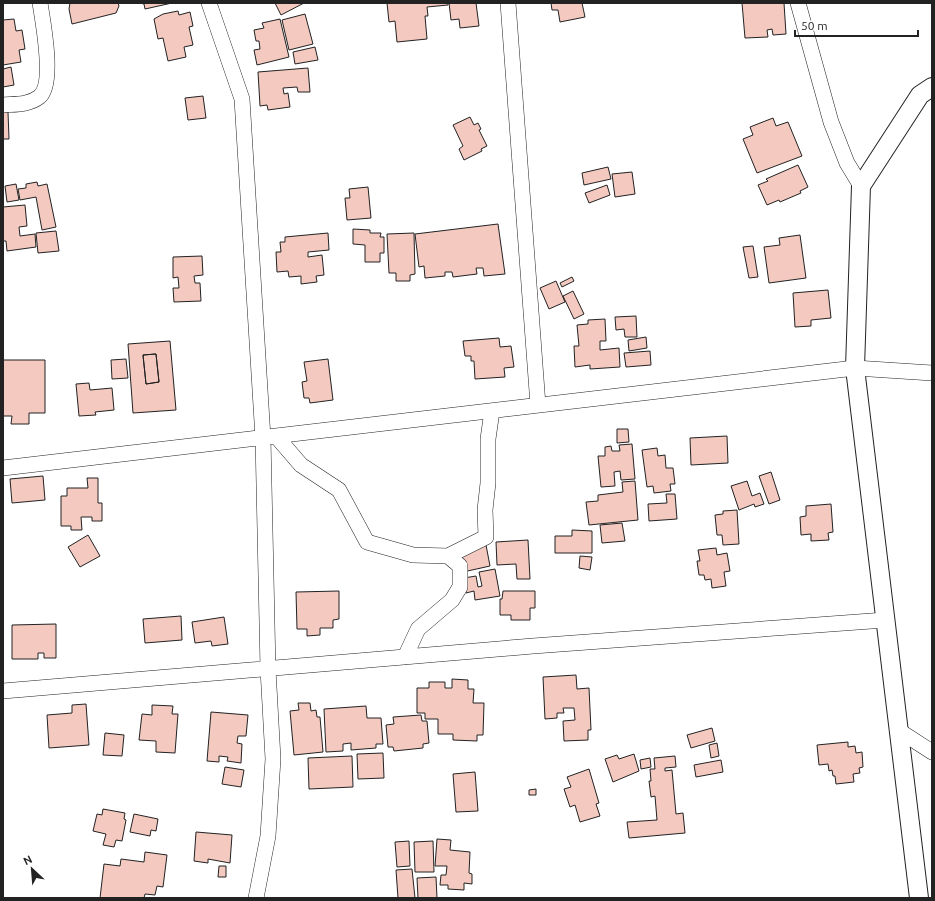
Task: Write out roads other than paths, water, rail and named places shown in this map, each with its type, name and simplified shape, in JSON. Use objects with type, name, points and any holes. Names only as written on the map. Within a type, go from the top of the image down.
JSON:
[{"type":"street","points":[[3,105],[28,103],[40,96],[45,87],[48,56],[40,3]]},
{"type":"street","points":[[210,3],[242,99],[270,437],[268,669],[273,759],[268,836],[256,898]]},
{"type":"street","points":[[508,3],[538,406]]},
{"type":"street","points":[[798,3],[832,122],[847,163],[861,186]]},
{"type":"street","points":[[919,898],[855,368],[861,186],[920,95],[932,87]]},
{"type":"street","points":[[3,468],[855,368],[932,373]]},
{"type":"street","points":[[270,437],[301,465],[339,490],[367,542],[413,555],[448,556],[486,537],[485,510],[488,483],[488,438],[492,411]]},
{"type":"street","points":[[405,657],[418,629],[452,600],[460,587],[460,566],[448,556]]},
{"type":"street","points":[[3,691],[405,657],[885,620]]},
{"type":"street","points":[[898,730],[932,752]]}]
